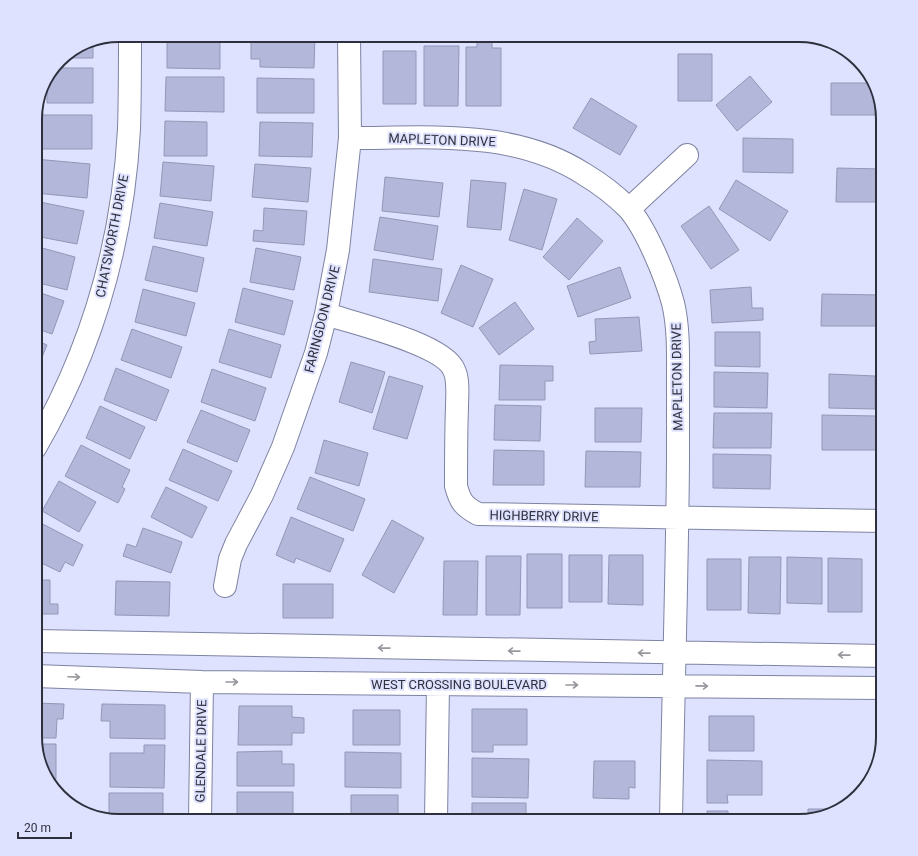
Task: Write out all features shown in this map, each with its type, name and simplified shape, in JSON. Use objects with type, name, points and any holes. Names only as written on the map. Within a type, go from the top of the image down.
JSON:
[{"type":"street","name":"CHATSWORTH DRIVE","points":[[42,434],[78,364],[100,302],[108,268],[116,232],[129,129],[130,42]]},
{"type":"street","name":"FARINGDON DRIVE","points":[[225,586],[230,559],[236,544],[262,494],[283,447],[316,353],[326,314],[338,250],[350,138],[349,42]]},
{"type":"street","name":"MAPLETON DRIVE","points":[[350,138],[470,139],[509,144],[561,161],[582,172],[602,186],[629,209],[645,234],[667,282],[674,306],[678,354],[677,518],[671,814]]},
{"type":"street","points":[[629,209],[687,155]]},
{"type":"street","name":"HIGHBERRY DRIVE","points":[[326,314],[404,338],[432,351],[448,361],[455,371],[457,391],[456,486],[459,499],[468,509],[478,514],[494,516],[876,521]]},
{"type":"street","points":[[42,641],[674,654],[876,656]]},
{"type":"street","name":"WEST CROSSING BOULEVARD","points":[[42,676],[202,682],[876,688]]},
{"type":"street","name":"GLENDALE DRIVE","points":[[200,814],[202,682]]},
{"type":"street","points":[[436,814],[438,684]]},
{"type":"building","points":[[167,42],[220,42],[220,69],[167,68]]},
{"type":"building","points":[[251,42],[315,42],[314,68],[260,67],[260,59],[251,59]]},
{"type":"building","points":[[477,42],[492,42],[492,48],[501,48],[501,106],[466,106],[466,47],[477,47]]},
{"type":"building","points":[[93,46],[93,58],[72,58]]},
{"type":"building","points":[[424,46],[459,46],[458,106],[424,106]]},
{"type":"building","points":[[383,51],[416,51],[416,104],[383,104]]},
{"type":"building","points":[[678,54],[712,54],[712,101],[678,101]]},
{"type":"building","points":[[61,68],[93,68],[93,103],[47,103],[47,93],[50,85]]},
{"type":"building","points":[[750,76],[772,102],[737,131],[716,105]]},
{"type":"building","points":[[166,77],[224,77],[224,112],[165,111]]},
{"type":"building","points":[[257,78],[314,79],[314,113],[257,113]]},
{"type":"building","points":[[831,83],[867,83],[875,104],[876,115],[831,115]]},
{"type":"building","points":[[591,98],[637,126],[620,155],[573,128]]},
{"type":"building","points":[[42,115],[92,115],[92,149],[42,149]]},
{"type":"building","points":[[165,121],[207,122],[207,156],[164,156]]},
{"type":"building","points":[[260,122],[313,123],[312,157],[259,156]]},
{"type":"building","points":[[743,138],[793,139],[793,173],[743,172]]},
{"type":"building","points":[[42,160],[90,164],[87,198],[42,194]]},
{"type":"building","points":[[163,162],[214,166],[211,201],[160,196]]},
{"type":"building","points":[[255,164],[311,168],[308,202],[252,197]]},
{"type":"building","points":[[837,168],[876,169],[876,202],[836,202]]},
{"type":"building","points":[[385,177],[443,183],[439,217],[382,211]]},
{"type":"building","points":[[471,180],[506,183],[501,230],[467,227]]},
{"type":"building","points":[[736,180],[788,211],[770,241],[719,209]]},
{"type":"building","points":[[524,189],[557,199],[542,250],[509,240]]},
{"type":"building","points":[[42,202],[84,211],[77,244],[42,237]]},
{"type":"building","points":[[160,203],[213,212],[207,246],[154,238]]},
{"type":"building","points":[[709,206],[739,250],[711,269],[681,226]]},
{"type":"building","points":[[264,208],[307,211],[304,245],[253,241],[254,230],[263,231]]},
{"type":"building","points":[[380,217],[438,226],[433,260],[374,250]]},
{"type":"building","points":[[577,218],[603,241],[569,280],[543,257]]},
{"type":"building","points":[[153,246],[204,258],[197,292],[145,280]]},
{"type":"building","points":[[42,248],[75,257],[67,290],[42,284]]},
{"type":"building","points":[[256,248],[301,257],[294,290],[250,282]]},
{"type":"building","points":[[373,259],[442,269],[438,301],[369,292]]},
{"type":"building","points":[[461,265],[493,279],[473,327],[441,313]]},
{"type":"building","points":[[620,267],[631,298],[578,317],[567,286]]},
{"type":"building","points":[[751,287],[752,308],[763,308],[763,320],[712,323],[710,290]]},
{"type":"building","points":[[243,288],[293,301],[284,335],[235,322]]},
{"type":"building","points":[[143,289],[195,303],[186,336],[135,322]]},
{"type":"building","points":[[42,293],[64,301],[52,334],[42,330]]},
{"type":"building","points":[[822,294],[876,295],[876,326],[821,326]]},
{"type":"building","points":[[515,302],[534,329],[499,355],[479,328]]},
{"type":"building","points":[[639,317],[642,351],[590,354],[589,342],[596,341],[595,319]]},
{"type":"building","points":[[132,329],[182,347],[171,378],[121,360]]},
{"type":"building","points":[[229,329],[281,345],[271,378],[219,362]]},
{"type":"building","points":[[715,332],[760,332],[760,367],[715,366]]},
{"type":"building","points":[[42,343],[47,345],[42,357]]},
{"type":"building","points":[[351,362],[385,372],[372,413],[339,402]]},
{"type":"building","points":[[500,365],[553,366],[553,381],[545,381],[545,400],[499,400]]},
{"type":"building","points":[[116,368],[169,390],[156,421],[104,400]]},
{"type":"building","points":[[212,369],[266,388],[255,421],[201,402]]},
{"type":"building","points":[[714,372],[768,373],[767,408],[714,407]]},
{"type":"building","points":[[829,374],[875,376],[875,409],[829,408]]},
{"type":"building","points":[[389,376],[423,386],[407,439],[373,429]]},
{"type":"building","points":[[495,405],[541,406],[540,441],[494,440]]},
{"type":"building","points":[[100,406],[145,427],[130,459],[86,438]]},
{"type":"building","points":[[595,408],[642,408],[641,442],[595,442]]},
{"type":"building","points":[[201,410],[250,430],[237,462],[187,442]]},
{"type":"building","points":[[714,413],[772,413],[771,448],[713,448]]},
{"type":"building","points":[[822,415],[876,416],[876,450],[822,450]]},
{"type":"building","points":[[324,440],[368,453],[359,486],[315,473]]},
{"type":"building","points":[[81,445],[130,470],[122,487],[125,489],[118,503],[65,476]]},
{"type":"building","points":[[183,449],[232,471],[218,501],[169,480]]},
{"type":"building","points":[[494,450],[544,451],[544,485],[493,485]]},
{"type":"building","points":[[586,451],[641,452],[640,487],[585,487]]},
{"type":"building","points":[[713,454],[771,455],[770,489],[713,488]]},
{"type":"building","points":[[310,477],[365,499],[353,531],[297,509]]},
{"type":"building","points":[[59,481],[96,502],[79,532],[42,511]]},
{"type":"building","points":[[166,487],[207,507],[192,538],[151,517]]},
{"type":"building","points":[[291,517],[344,539],[330,572],[296,558],[294,563],[276,555]]},
{"type":"building","points":[[392,520],[424,538],[394,593],[362,575]]},
{"type":"building","points":[[42,524],[83,545],[73,566],[65,562],[60,572],[42,563]]},
{"type":"building","points":[[143,528],[182,542],[171,573],[123,556],[127,544],[136,547]]},
{"type":"building","points":[[527,554],[562,554],[562,608],[527,608]]},
{"type":"building","points":[[569,555],[602,555],[602,602],[569,602]]},
{"type":"building","points":[[609,555],[643,555],[643,605],[608,604]]},
{"type":"building","points":[[486,556],[521,556],[520,615],[486,615]]},
{"type":"building","points":[[749,557],[781,557],[780,614],[748,613]]},
{"type":"building","points":[[787,557],[822,558],[822,604],[787,603]]},
{"type":"building","points":[[828,558],[862,559],[862,612],[828,612]]},
{"type":"building","points":[[707,559],[741,559],[741,610],[707,610]]},
{"type":"building","points":[[444,561],[478,561],[477,615],[443,615]]},
{"type":"building","points":[[42,580],[50,580],[50,604],[58,604],[58,614],[42,614]]},
{"type":"building","points":[[116,581],[170,582],[169,616],[115,615]]},
{"type":"building","points":[[283,584],[333,584],[333,618],[283,618]]},
{"type":"building","points":[[42,703],[64,704],[63,719],[57,719],[56,738],[42,738]]},
{"type":"building","points":[[102,704],[165,705],[165,739],[110,738],[110,721],[101,721]]},
{"type":"building","points":[[239,706],[292,706],[292,717],[304,718],[304,733],[292,733],[292,745],[238,745]]},
{"type":"building","points":[[472,709],[527,709],[527,745],[493,745],[493,752],[472,752]]},
{"type":"building","points":[[353,710],[400,710],[400,745],[353,745]]},
{"type":"building","points":[[709,716],[754,716],[754,751],[709,751]]},
{"type":"building","points":[[42,744],[56,744],[56,779],[54,779],[48,766],[43,752]]},
{"type":"building","points":[[144,745],[165,745],[164,788],[110,787],[110,753],[144,753]]},
{"type":"building","points":[[282,751],[282,764],[294,764],[294,786],[237,786],[237,752]]},
{"type":"building","points":[[345,752],[401,753],[401,788],[345,787]]},
{"type":"building","points":[[472,758],[529,759],[528,798],[472,797]]},
{"type":"building","points":[[707,760],[762,761],[762,795],[727,795],[728,803],[707,803]]},
{"type":"building","points":[[594,761],[635,761],[635,788],[629,787],[629,799],[593,798]]},
{"type":"building","points":[[237,792],[293,792],[293,814],[237,814]]},
{"type":"building","points":[[109,793],[163,793],[163,814],[109,814]]},
{"type":"building","points":[[351,795],[398,795],[398,814],[351,814]]},
{"type":"building","points":[[472,803],[526,803],[526,814],[472,814]]},
{"type":"building","points":[[808,809],[825,809],[814,813],[808,814]]},
{"type":"building","points":[[707,811],[728,811],[728,814],[707,814]]}]
